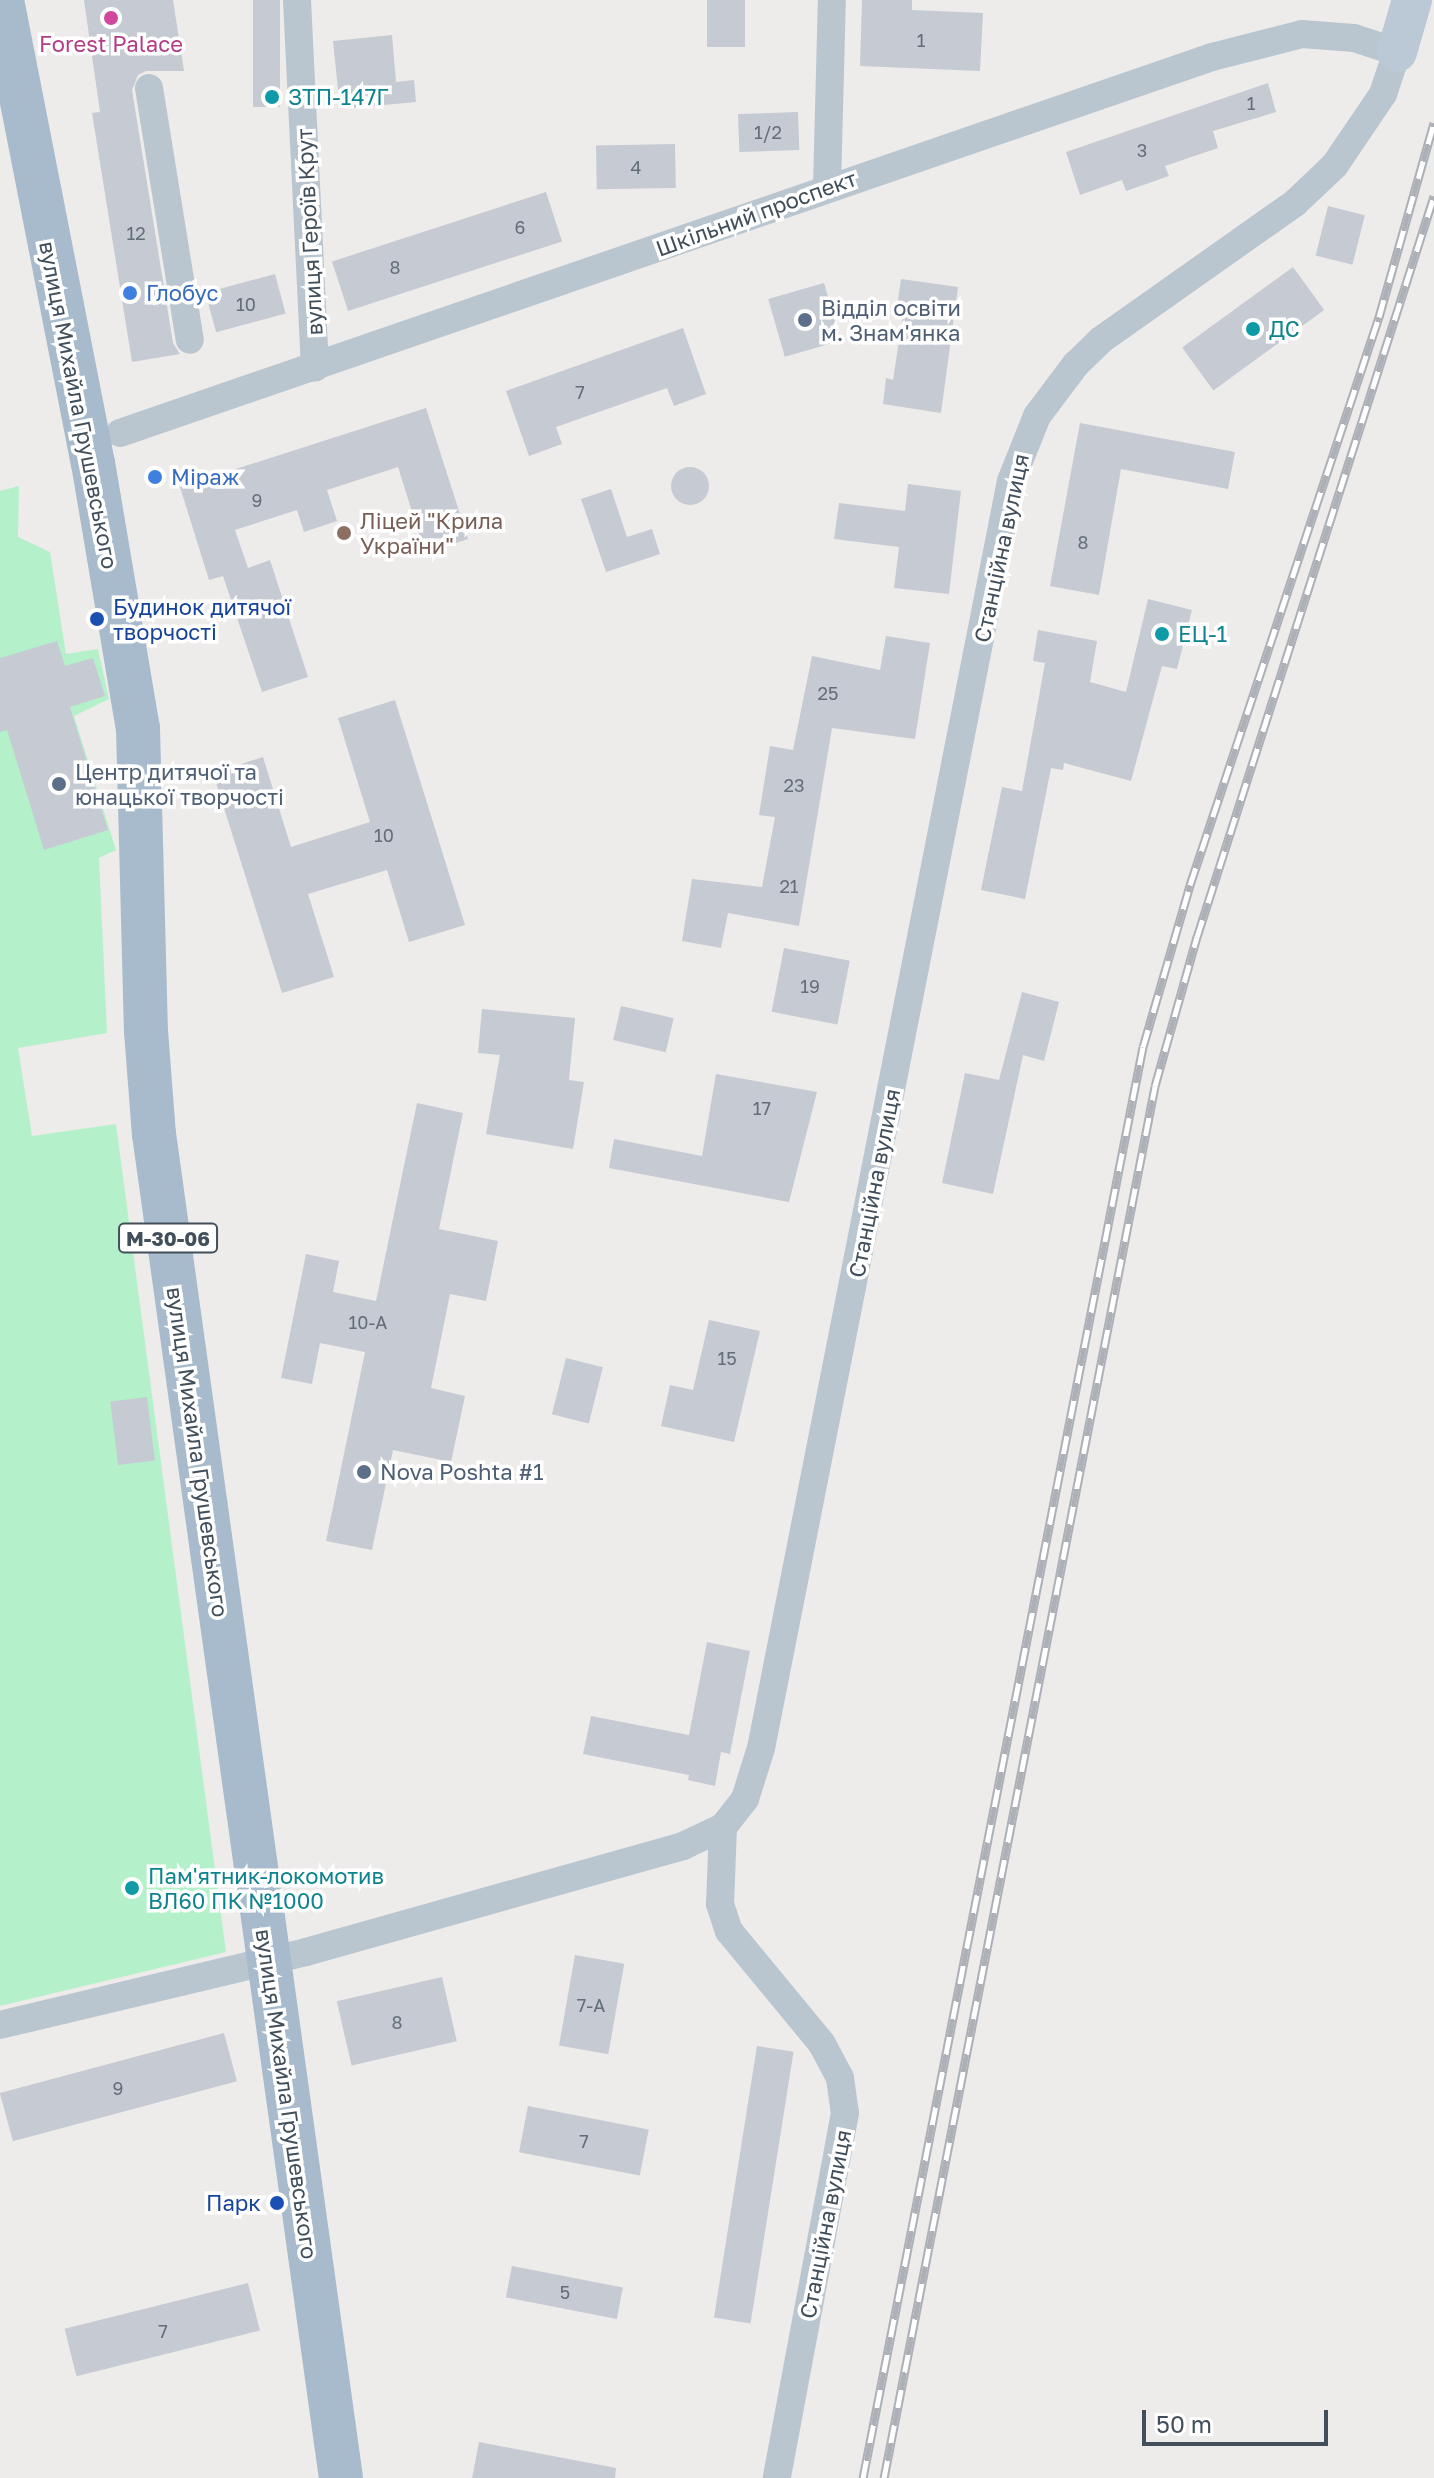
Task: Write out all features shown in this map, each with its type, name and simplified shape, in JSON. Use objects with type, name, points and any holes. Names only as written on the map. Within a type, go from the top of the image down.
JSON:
[{"type":"main road","name":"вулиця Михайла Грушевського","points":[[2,0],[93,463],[138,728],[150,1098],[341,2478]]},
{"type":"street","name":"вулиця Героїв Крут","points":[[297,0],[315,368]]},
{"type":"street","points":[[827,186],[832,0]]},
{"type":"street","name":"Станційна вулиця","points":[[777,2478],[845,2113],[840,2078],[822,2044],[729,1931],[720,1904],[723,1827],[745,1799],[761,1748],[999,544],[1022,447],[1055,389],[1101,340],[1295,203],[1335,165],[1383,94],[1412,0]]},
{"type":"street","name":"Шкільний проспект","points":[[120,433],[315,368],[827,186],[1197,62],[1302,34],[1354,38],[1397,52]]},
{"type":"street","points":[[149,88],[190,340]]},
{"type":"street","points":[[0,2025],[268,1962],[683,1846],[723,1827]]},
{"type":"green space","points":[[19,486],[18,537],[50,552],[66,654],[98,649],[109,699],[74,716],[116,850],[99,858],[107,1033],[18,1048],[32,1136],[116,1124],[226,1952],[0,2006],[0,491]]},
{"type":"building","points":[[84,0],[173,0],[184,71],[146,71],[138,75],[132,90],[173,343],[180,354],[132,362],[92,113],[100,112]]},
{"type":"building","points":[[253,0],[280,0],[280,107],[253,107]]},
{"type":"building","points":[[707,0],[745,0],[745,47],[707,47]]},
{"type":"building","points":[[862,0],[912,0],[912,10],[983,13],[980,71],[860,66]]},
{"type":"building","points":[[392,35],[396,82],[414,80],[416,102],[340,109],[333,41]]},
{"type":"building","points":[[1268,83],[1276,112],[1213,131],[1218,148],[1165,166],[1169,176],[1126,191],[1122,180],[1080,195],[1066,152]]},
{"type":"building","points":[[798,112],[799,150],[739,152],[738,114]]},
{"type":"building","points":[[675,144],[676,188],[597,189],[596,145]]},
{"type":"building","points":[[546,192],[562,241],[348,311],[332,262]]},
{"type":"building","points":[[1328,206],[1365,215],[1353,265],[1316,255]]},
{"type":"building","name":"ДС","points":[[1293,267],[1324,310],[1213,390],[1182,348]]},
{"type":"building","points":[[275,274],[286,314],[216,332],[205,293]]},
{"type":"building","points":[[901,279],[958,287],[941,413],[883,404],[886,378],[893,380],[904,308],[897,307]]},
{"type":"building","name":"Відділ освіти м. Знам'янка","points":[[824,283],[841,341],[785,357],[768,299]]},
{"type":"building","points":[[683,328],[706,394],[674,406],[667,388],[556,427],[562,444],[529,456],[506,391]]},
{"type":"building","points":[[426,408],[468,539],[425,553],[398,467],[327,490],[337,521],[304,532],[297,510],[235,530],[248,568],[270,560],[308,677],[262,692],[223,576],[209,580],[180,487]]},
{"type":"building","points":[[1080,423],[1235,452],[1228,489],[1121,469],[1099,595],[1050,586]]},
{"type":"building","points":[[690,467],[703,473],[709,486],[703,499],[690,505],[677,499],[671,486],[677,473]]},
{"type":"building","points":[[908,484],[961,491],[949,594],[894,588],[899,547],[834,539],[839,503],[905,511]]},
{"type":"building","points":[[611,489],[627,537],[652,529],[660,554],[606,572],[581,499]]},
{"type":"building","points":[[1148,599],[1192,610],[1177,669],[1162,666],[1131,781],[1064,763],[1063,770],[1051,768],[1025,899],[981,890],[1002,787],[1022,791],[1045,663],[1033,661],[1038,630],[1097,641],[1090,682],[1126,692]]},
{"type":"building","points":[[886,636],[930,643],[915,739],[832,728],[799,926],[728,913],[721,948],[682,941],[692,879],[762,887],[775,817],[759,815],[770,746],[793,750],[812,656],[880,670]]},
{"type":"building","name":"Центр дитячої та юнацької творчості","points":[[57,641],[65,666],[93,658],[105,696],[70,707],[108,830],[44,850],[7,730],[0,732],[0,658]]},
{"type":"building","points":[[395,700],[465,925],[409,942],[387,870],[308,894],[334,977],[282,993],[213,773],[263,757],[291,847],[370,822],[338,718]]},
{"type":"building","points":[[784,948],[850,961],[837,1025],[772,1012]]},
{"type":"building","points":[[1022,992],[1059,1002],[1044,1061],[1023,1055],[993,1194],[942,1183],[965,1073],[999,1080]]},
{"type":"building","points":[[621,1006],[674,1018],[666,1052],[613,1040]]},
{"type":"building","points":[[482,1009],[575,1018],[569,1080],[584,1082],[573,1149],[486,1134],[500,1055],[478,1053]]},
{"type":"building","points":[[716,1074],[817,1092],[789,1202],[609,1168],[614,1139],[702,1156]]},
{"type":"building","points":[[417,1103],[463,1113],[439,1229],[498,1241],[486,1301],[450,1294],[431,1388],[465,1396],[451,1462],[393,1450],[372,1550],[326,1541],[365,1352],[320,1343],[312,1384],[281,1378],[306,1254],[339,1261],[333,1292],[376,1301]]},
{"type":"building","points":[[709,1320],[760,1331],[734,1442],[661,1426],[670,1385],[693,1390]]},
{"type":"building","points":[[566,1358],[603,1367],[589,1423],[552,1414]]},
{"type":"building","points":[[147,1397],[155,1461],[118,1465],[110,1402]]},
{"type":"building","points":[[707,1642],[750,1651],[730,1754],[721,1752],[715,1786],[688,1780],[689,1775],[583,1754],[591,1716],[689,1735]]},
{"type":"building","points":[[575,1955],[624,1964],[608,2054],[559,2046]]},
{"type":"building","points":[[442,1977],[457,2041],[352,2066],[337,2001]]},
{"type":"building","points":[[224,2033],[237,2081],[13,2141],[0,2093]]},
{"type":"building","points":[[757,2046],[794,2052],[751,2323],[714,2318]]},
{"type":"building","points":[[528,2106],[649,2129],[640,2176],[519,2152]]},
{"type":"building","points":[[512,2266],[623,2288],[617,2319],[506,2297]]},
{"type":"building","points":[[248,2283],[260,2331],[76,2376],[65,2329]]},
{"type":"building","points":[[479,2442],[616,2468],[615,2478],[472,2478]]},
{"type":"railway","points":[[863,2478],[1143,1047],[1190,885],[1379,317],[1434,123]]},
{"type":"railway","points":[[884,2478],[1155,1086],[1197,937],[1434,196]]},
{"type":"place","name":"Forest Palace","points":[[111,18]]},
{"type":"place","name":"ЗТП-147Г","points":[[272,97]]},
{"type":"place","name":"Глобус","points":[[130,293]]},
{"type":"place","name":"Відділ освіти м. Знам'янка","points":[[805,320]]},
{"type":"place","name":"ДС","points":[[1253,329]]},
{"type":"place","name":"Міраж","points":[[155,477]]},
{"type":"place","name":"Ліцей \"Крила України\"","points":[[344,533]]},
{"type":"place","name":"Будинок дитячої творчості","points":[[97,619]]},
{"type":"place","name":"ЕЦ-1","points":[[1162,634]]},
{"type":"place","name":"Центр дитячої та юнацької творчості","points":[[59,784]]},
{"type":"place","name":"Nova Poshta #1","points":[[364,1472]]},
{"type":"place","name":"Пам'ятник-локомотив ВЛ60 ПК №1000","points":[[132,1888]]},
{"type":"place","name":"Парк","points":[[277,2203]]}]
